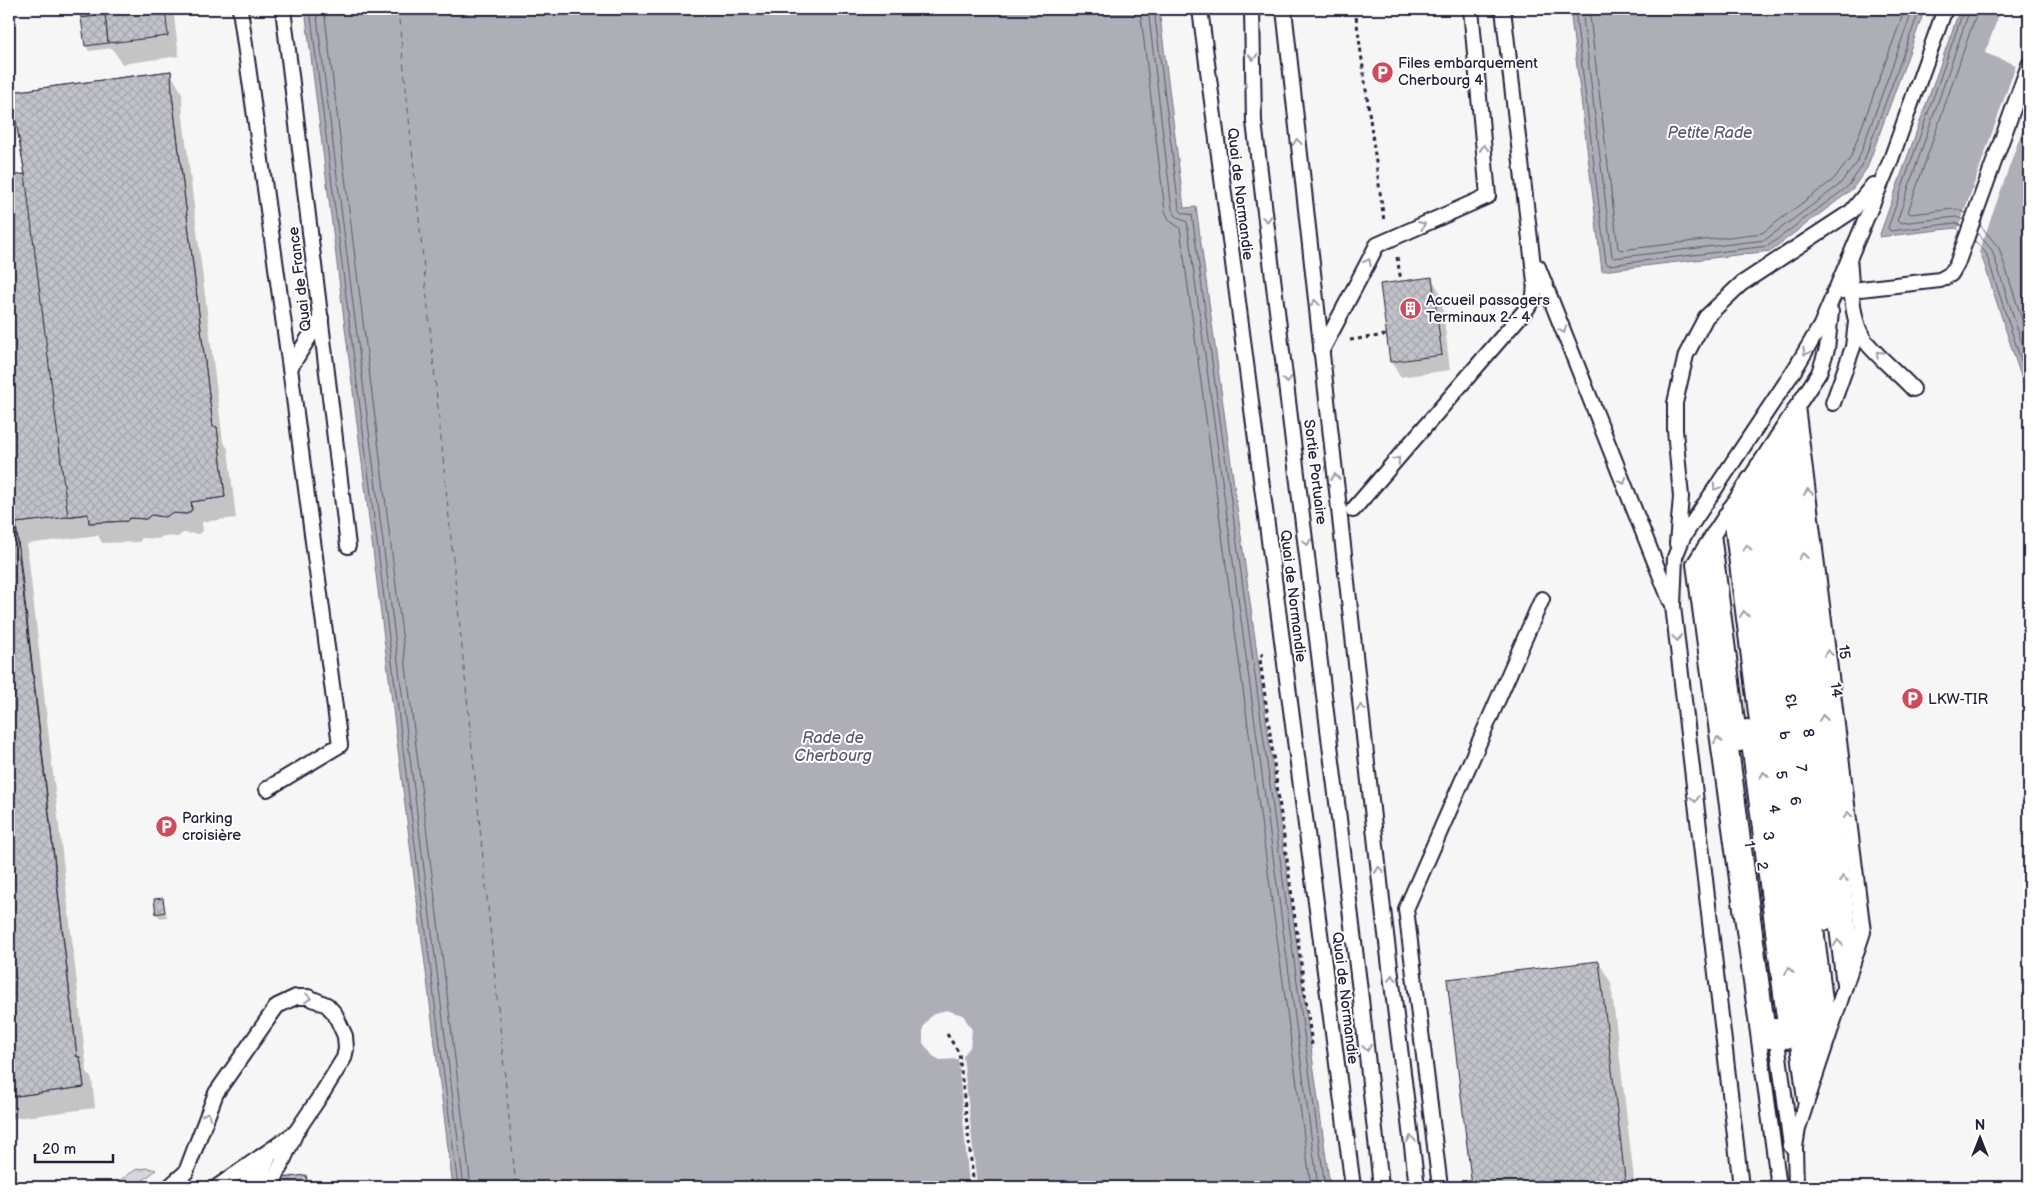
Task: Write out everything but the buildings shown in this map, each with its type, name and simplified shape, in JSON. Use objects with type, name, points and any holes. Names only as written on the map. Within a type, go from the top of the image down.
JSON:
[{"type":"lane","points":[[240,9],[340,745],[267,789]]},
{"type":"lane","name":"Quai de France","points":[[283,9],[348,546]]},
{"type":"lane","name":"Quai de Normandie","points":[[1200,9],[1353,1187]]},
{"type":"lane","name":"Sortie Portuaire","points":[[1252,9],[1254,122],[1361,999],[1381,1187]]},
{"type":"lane","points":[[1284,9],[1321,352],[1417,1187]]},
{"type":"lane","points":[[1321,352],[1377,245],[1488,196],[1471,9]]},
{"type":"lane","points":[[1353,510],[1528,307],[1534,296],[1532,252],[1503,9]]},
{"type":"lane","points":[[1741,1187],[1673,606],[1675,557],[1680,514],[1680,481],[1674,430],[1679,379],[1686,355],[1706,317],[1741,284],[1852,211],[1863,200],[1874,184],[1884,161],[1939,9]]},
{"type":"lane","points":[[1675,557],[1683,537],[1800,362],[1821,325],[1890,162],[1945,9]]},
{"type":"lane","points":[[1834,292],[1940,280],[1951,274],[1957,264],[2029,65]]},
{"type":"lane","points":[[1532,252],[1673,606]]},
{"type":"lane","points":[[1833,403],[1853,348],[1856,319],[1849,258]]},
{"type":"lane","points":[[1704,548],[1819,373],[1824,360],[1834,292]]},
{"type":"lane","points":[[290,368],[321,318]]},
{"type":"lane","points":[[1856,319],[1866,342],[1914,389]]},
{"type":"lane","name":"15","points":[[1797,406],[1863,932],[1853,962]]},
{"type":"lane","name":"14","points":[[1786,422],[1853,962]]},
{"type":"lane","name":"13","points":[[1776,437],[1844,991]]},
{"type":"lane","name":"9","points":[[1768,451],[1836,1016]]},
{"type":"lane","name":"8","points":[[1758,465],[1830,1036]]},
{"type":"lane","name":"7","points":[[1749,479],[1821,1060]]},
{"type":"lane","name":"6","points":[[1740,494],[1814,1082]]},
{"type":"lane","name":"5","points":[[1730,508],[1806,1106]]},
{"type":"lane","name":"4","points":[[1717,529],[1798,1128]]},
{"type":"lane","name":"3","points":[[1717,529],[1794,1172]]},
{"type":"lane","name":"1","points":[[1704,548],[1694,564],[1779,1187]]},
{"type":"lane","name":"2","points":[[1704,548],[1787,1178],[1790,1187]]},
{"type":"lane","points":[[1440,1187],[1406,909],[1542,599]]},
{"type":"lane","points":[[1796,1187],[1794,1172],[1798,1128],[1853,962]]},
{"type":"lane","points":[[169,1187],[186,1172],[216,1093],[277,1006],[296,998],[308,997],[327,1005],[335,1014],[345,1036],[346,1049],[344,1058],[296,1132],[271,1187]]},
{"type":"lane","points":[[235,1187],[296,1132]]},
{"type":"lane","points":[[217,1187],[296,1132]]},
{"type":"lane","points":[[257,1187],[270,1154]]},
{"type":"lane","points":[[245,1187],[250,1174]]},
{"type":"path","points":[[1355,9],[1381,214],[1397,254],[1401,281]]},
{"type":"path","points":[[947,1034],[959,1053],[974,1187]]},
{"type":"green space","points":[[148,1168],[156,1170],[135,1187],[109,1187],[137,1169]]},
{"type":"water","name":"Rade de Cherbourg","points":[[305,9],[1159,9],[1184,208],[1196,207],[1330,1187],[453,1187]]},
{"type":"water","name":"Petite Rade","points":[[1570,9],[1925,9],[1867,168],[1853,188],[1845,195],[1770,251],[1602,271]]},
{"type":"water","points":[[1960,9],[2029,9],[2029,401],[1981,254],[1956,228],[1879,237]]},
{"type":"pier","points":[[2001,9],[2029,9],[2029,111],[1978,255],[1957,232],[2016,65],[1985,53]]},
{"type":"pier","points":[[946,1010],[963,1015],[972,1030],[970,1047],[963,1056],[977,1186],[983,1187],[969,1187],[958,1059],[940,1060],[933,1056],[923,1043],[923,1028],[927,1021],[932,1015]]},
{"type":"ferry route","points":[[398,9],[516,1187]]},
{"type":"place","name":"Files embarquement Cherbourg 4","points":[[1382,72]]},
{"type":"place","name":"Accueil passagers Terminaux 2 - 4","points":[[1410,309]]},
{"type":"place","name":"LKW-TIR","points":[[1912,699]]},
{"type":"place","name":"Parking croisière","points":[[166,827]]}]
